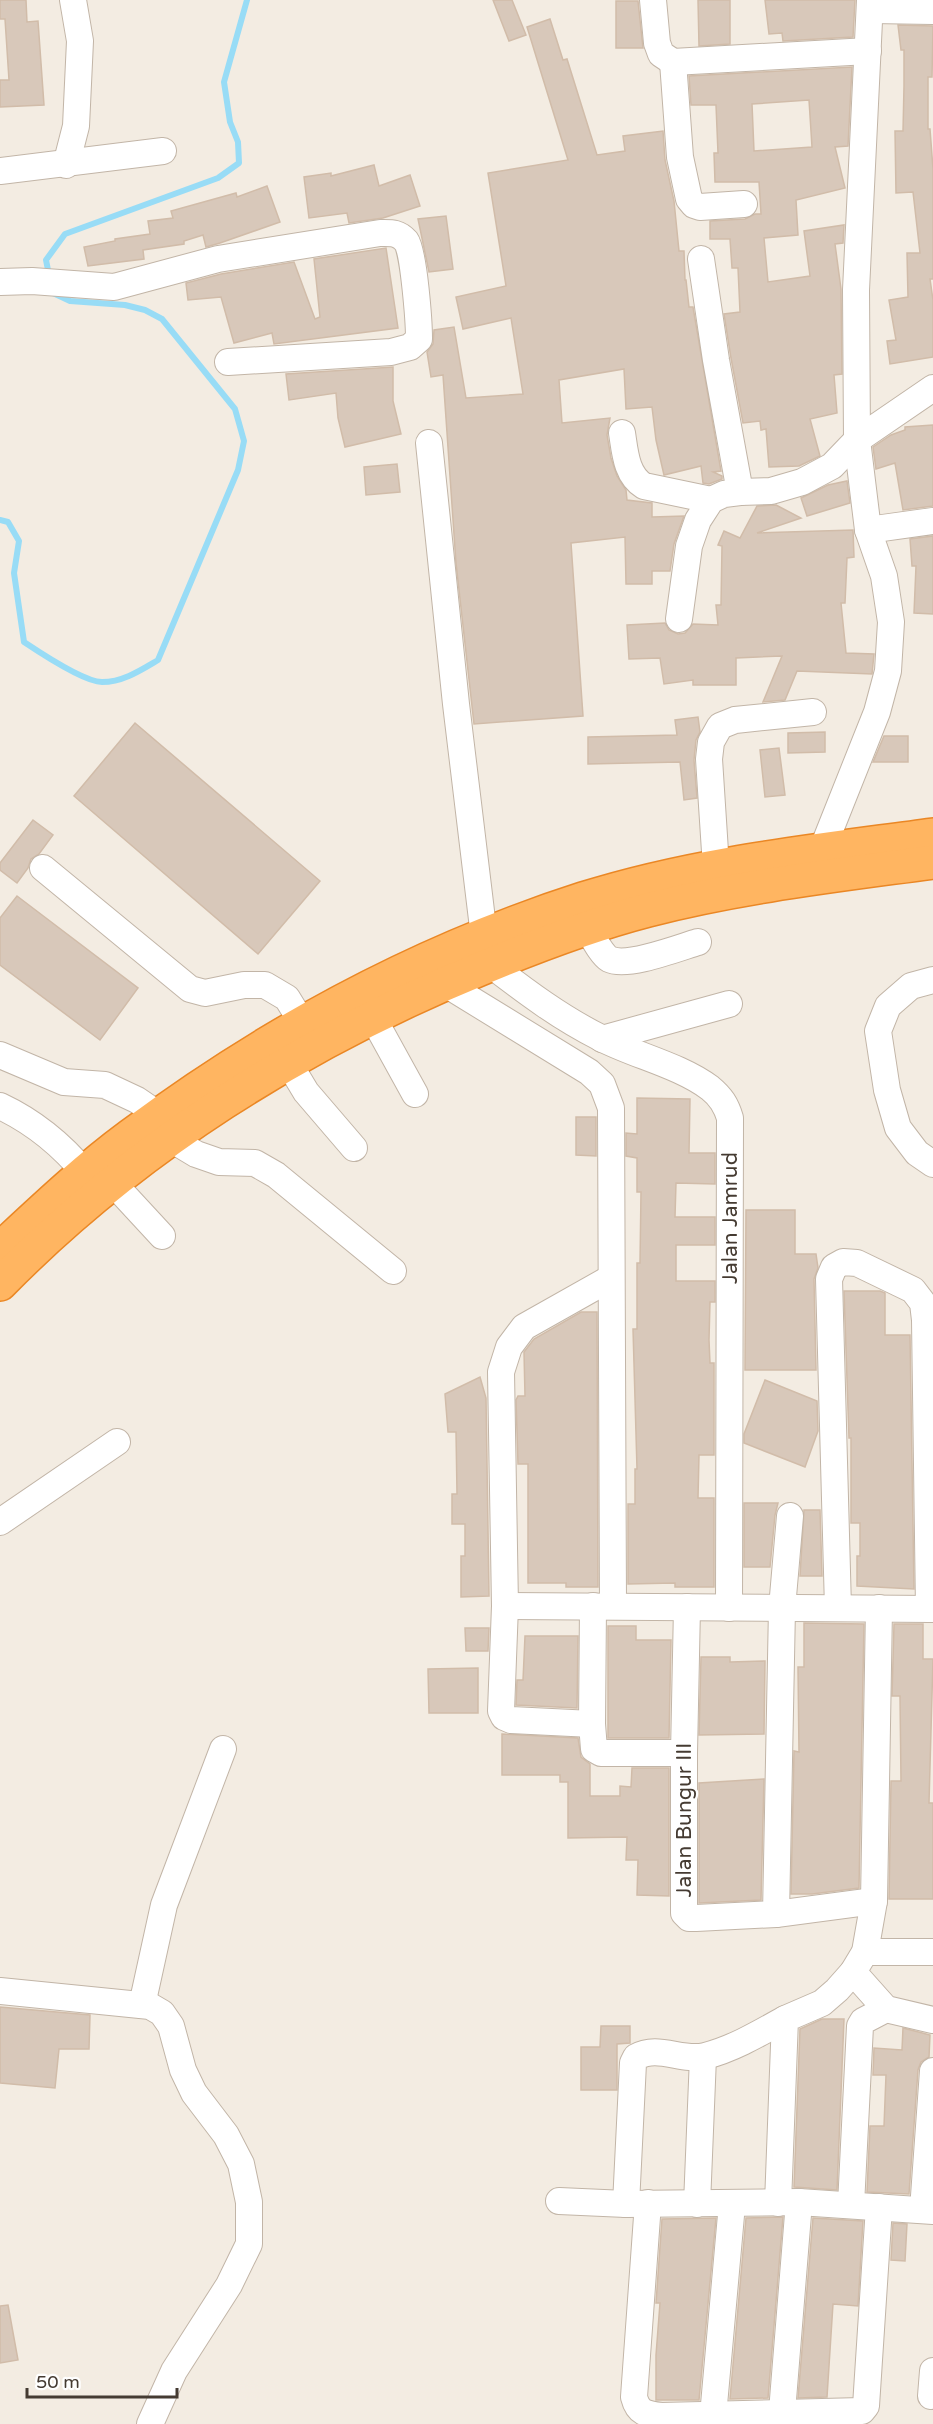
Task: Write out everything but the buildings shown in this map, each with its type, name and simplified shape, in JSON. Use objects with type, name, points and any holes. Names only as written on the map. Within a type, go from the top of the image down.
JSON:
[{"type":"highway","points":[[165,1127],[372,1016],[444,983],[487,950],[584,899],[717,867],[933,835]]},
{"type":"highway","points":[[0,1249],[165,1127],[238,1062],[389,978],[487,950],[587,928],[689,900],[933,862]]},
{"type":"highway","points":[[0,1284],[58,1230],[99,1178]]},
{"type":"street","points":[[66,165],[76,126],[80,41],[73,0]]},
{"type":"street","points":[[653,0],[657,43],[661,54],[673,62],[868,51]]},
{"type":"street","points":[[822,850],[877,712],[888,671],[891,622],[884,576],[868,530],[857,440],[856,290],[870,5],[933,11]]},
{"type":"street","points":[[673,62],[680,157],[689,199],[694,205],[700,207],[744,204]]},
{"type":"street","points":[[0,171],[66,165],[163,151]]},
{"type":"street","points":[[0,282],[32,281],[114,287],[218,259],[380,233],[397,233],[407,243],[419,322],[418,339],[410,347],[391,352],[228,362]]},
{"type":"street","points":[[701,258],[716,360],[740,492]]},
{"type":"street","points":[[679,619],[689,546],[698,520],[711,500],[724,494],[771,491],[802,482],[832,466],[857,440],[933,388]]},
{"type":"street","points":[[622,433],[628,466],[635,481],[644,486],[711,500]]},
{"type":"street","points":[[429,443],[455,693],[487,950]]},
{"type":"street","points":[[868,530],[933,521]]},
{"type":"street","points":[[717,867],[709,759],[711,742],[720,726],[735,720],[813,712]]},
{"type":"street","points":[[43,868],[190,989],[205,993],[244,985],[265,985],[287,998],[303,1024]]},
{"type":"street","points":[[587,928],[607,958],[616,961],[629,961],[698,942]]},
{"type":"street","name":"Jalan Jamrud","points":[[487,950],[546,1007],[602,1039],[684,1074],[710,1088],[724,1101],[730,1118],[729,1608]]},
{"type":"street","points":[[933,980],[911,986],[888,1006],[878,1031],[887,1090],[898,1128],[917,1153],[933,1164]]},
{"type":"street","points":[[444,983],[589,1072],[602,1084],[611,1108],[613,1132],[603,1606],[592,1724],[594,1749],[601,1753],[684,1753]]},
{"type":"street","points":[[602,1039],[729,1004]]},
{"type":"street","points":[[372,1016],[415,1094]]},
{"type":"street","points":[[0,1055],[64,1082],[105,1085],[121,1091],[196,1154],[219,1162],[255,1163],[276,1175],[393,1271]]},
{"type":"street","points":[[288,1062],[306,1092],[354,1148]]},
{"type":"street","points":[[0,1106],[23,1117],[64,1148],[162,1236]]},
{"type":"street","points":[[505,1606],[931,1609],[923,1303],[913,1290],[857,1263],[843,1262],[834,1267],[829,1279],[838,1608]]},
{"type":"street","points":[[592,1724],[504,1717],[501,1711],[505,1606],[501,1372],[509,1347],[524,1327],[610,1278]]},
{"type":"street","points":[[0,1522],[117,1442]]},
{"type":"street","points":[[776,1914],[782,1608],[790,1516]]},
{"type":"street","name":"Jalan Bungur III","points":[[687,1607],[684,1913],[689,1918],[776,1914],[874,1901]]},
{"type":"street","points":[[879,1608],[874,1901],[859,1962],[837,1990],[822,2002],[741,2043],[703,2057],[656,2052],[642,2054],[633,2063],[637,2204],[634,2397],[636,2404],[644,2413],[661,2416],[782,2418],[857,2412],[866,2406],[879,2207]]},
{"type":"street","points":[[142,2005],[164,1905],[222,1749]]},
{"type":"street","points":[[859,1962],[933,1952]]},
{"type":"street","points":[[859,1962],[886,2009]]},
{"type":"street","points":[[0,1991],[150,2006],[162,2013],[171,2026],[183,2070],[194,2093],[226,2135],[241,2164],[249,2202],[249,2244],[230,2285],[174,2371],[150,2424]]},
{"type":"street","points":[[822,2002],[862,2021]]},
{"type":"street","points":[[851,2205],[862,2021],[886,2009],[933,2020]]},
{"type":"street","points":[[782,2418],[788,2202],[785,2019]]},
{"type":"street","points":[[697,2204],[703,2057]]},
{"type":"street","points":[[559,2201],[637,2204],[788,2202],[928,2210],[933,2071]]},
{"type":"street","points":[[713,2416],[732,2204]]},
{"type":"waterway","points":[[49,275],[46,260],[65,234],[218,178],[239,163],[238,142],[230,122],[224,82],[247,0]]},
{"type":"waterway","points":[[0,520],[8,522],[19,541],[14,573],[24,642],[62,666],[94,681],[117,680],[132,675],[158,660],[238,470],[244,441],[235,409],[162,319],[145,310],[125,305],[70,301],[53,293]]}]
